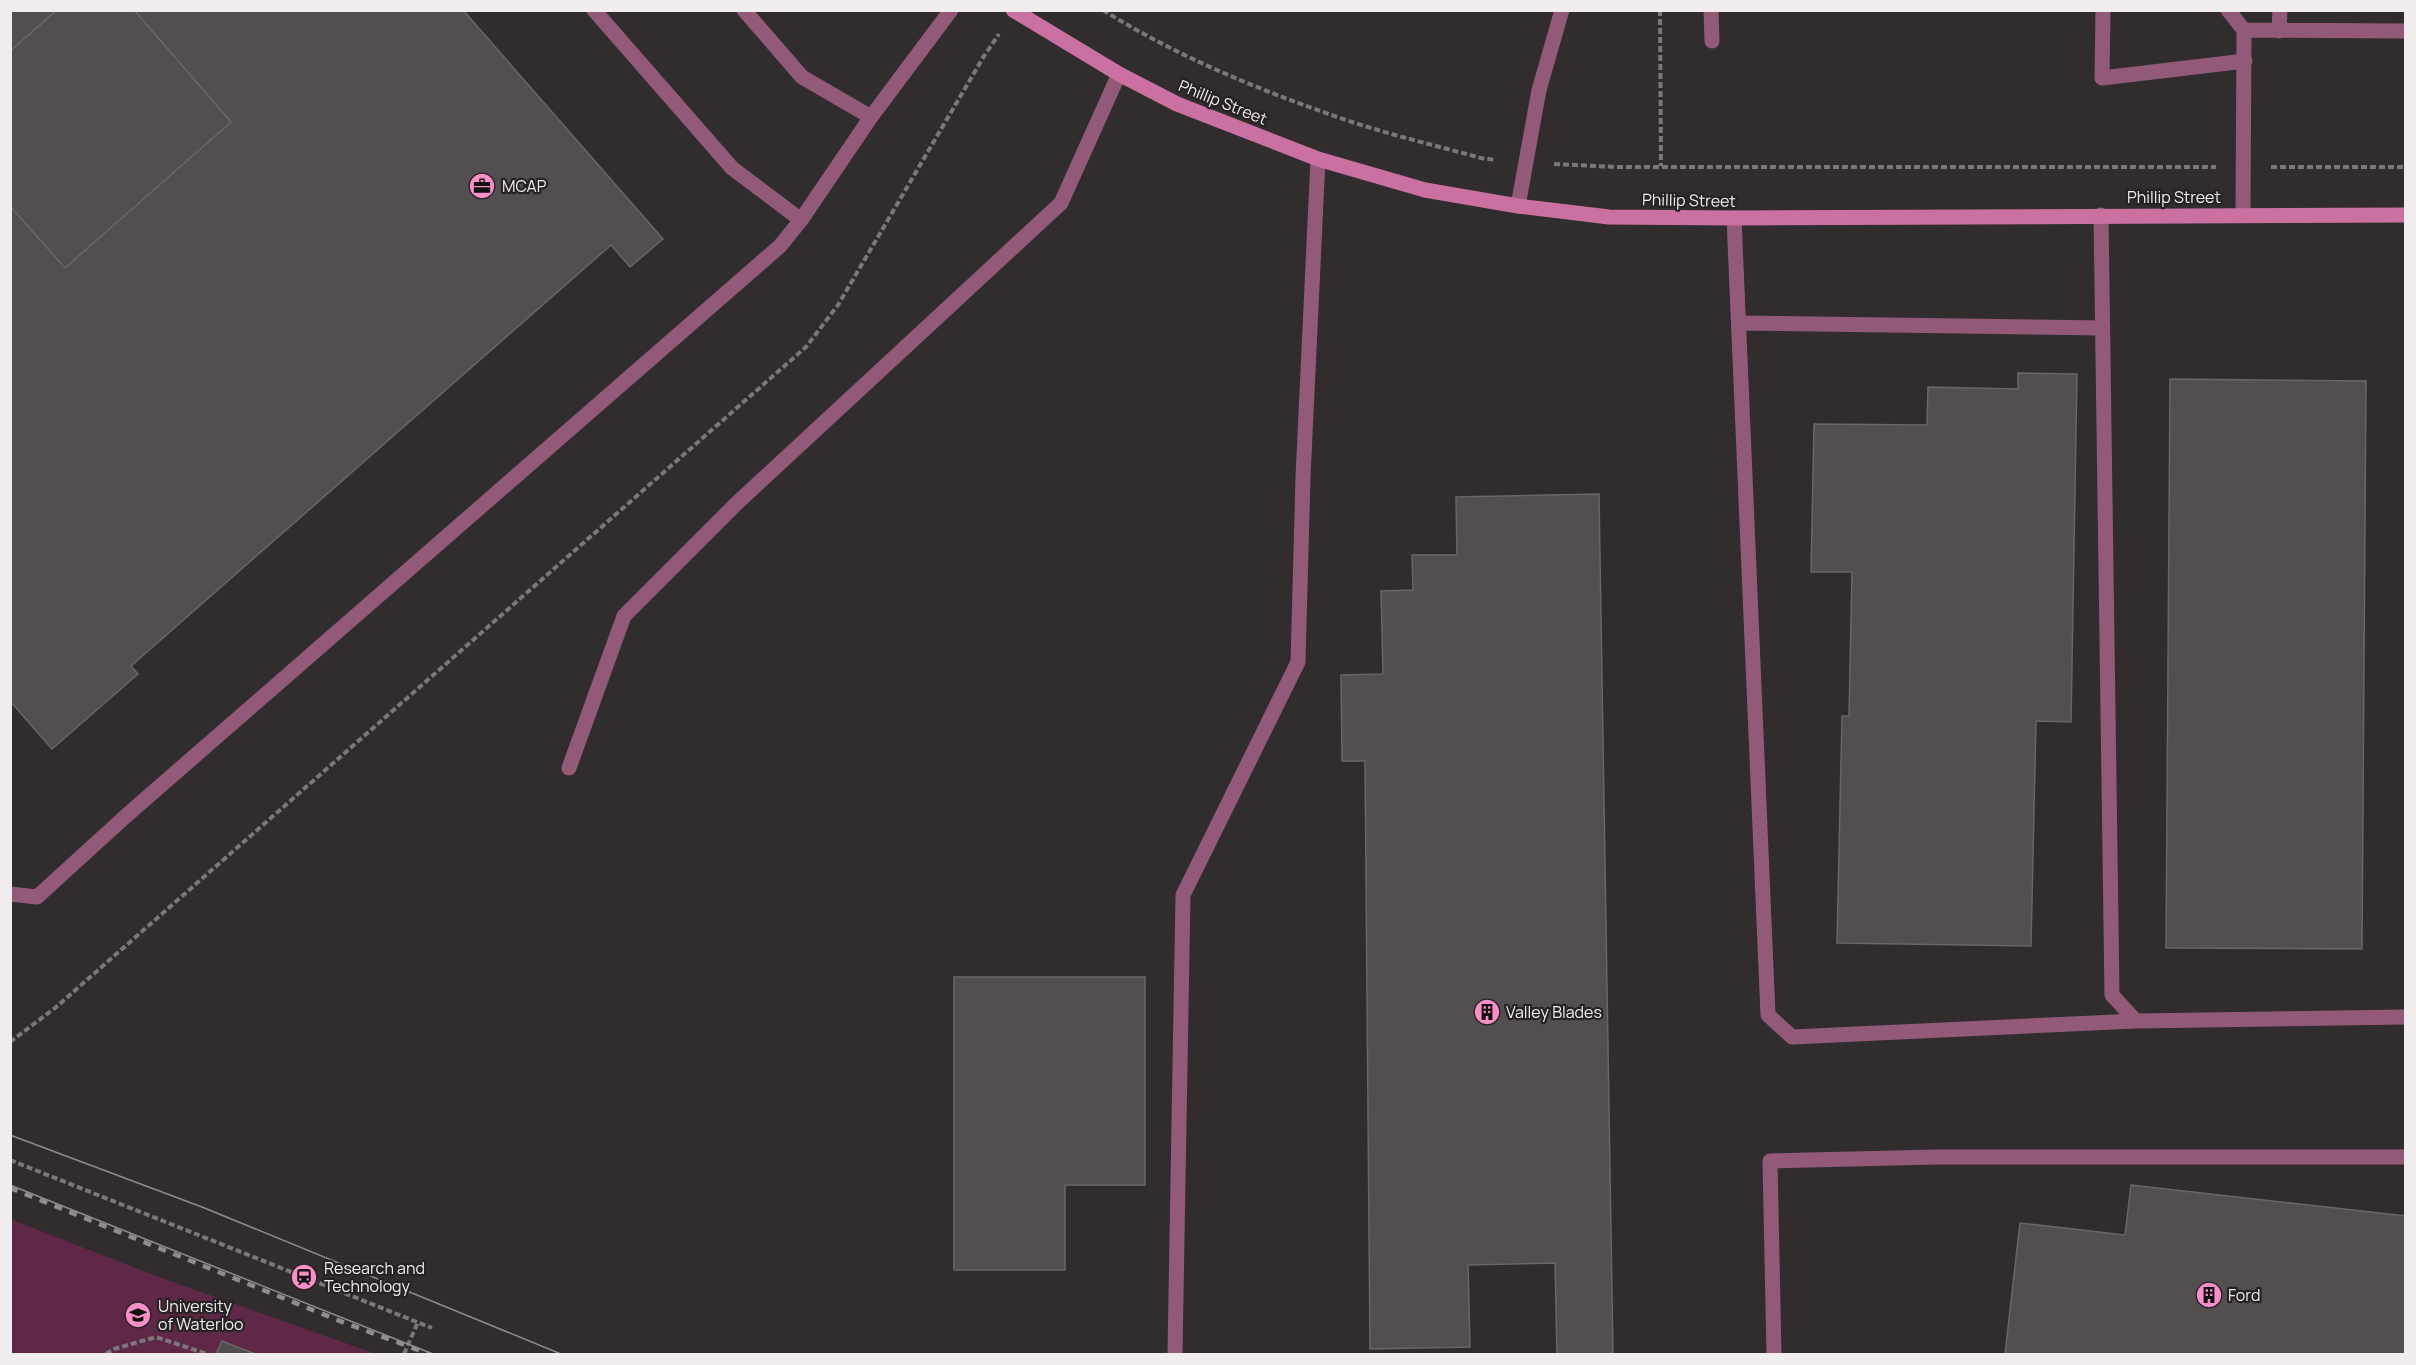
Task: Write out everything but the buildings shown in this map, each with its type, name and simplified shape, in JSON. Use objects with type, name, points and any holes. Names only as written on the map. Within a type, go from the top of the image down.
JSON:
[{"type":"street","name":"Phillip Street","points":[[1013,10],[1119,74],[1177,104],[1318,159],[1425,190],[1518,206],[1609,217],[2406,215]]},
{"type":"lane","points":[[594,10],[732,168],[801,220]]},
{"type":"lane","points":[[744,10],[802,77],[871,117]]},
{"type":"lane","points":[[10,894],[37,897],[127,815],[780,246],[801,220],[871,117],[951,10]]},
{"type":"lane","points":[[1518,206],[1539,90],[1562,10]]},
{"type":"lane","points":[[1711,10],[1712,41]]},
{"type":"lane","points":[[2103,10],[2102,78],[2245,61]]},
{"type":"lane","points":[[2228,10],[2244,30],[2243,215]]},
{"type":"lane","points":[[2279,31],[2280,10]]},
{"type":"lane","points":[[2244,30],[2406,32]]},
{"type":"lane","points":[[569,768],[624,616],[737,503],[1061,203],[1119,74]]},
{"type":"lane","points":[[1175,1353],[1183,894],[1298,662],[1303,477],[1318,159]]},
{"type":"lane","points":[[2101,216],[2112,995],[2136,1021]]},
{"type":"lane","points":[[1734,218],[1768,1015],[1792,1037],[2136,1021],[2406,1017]]},
{"type":"lane","points":[[1739,323],[2103,328]]},
{"type":"lane","points":[[1773,1354],[1770,1161],[1936,1157],[2406,1156]]},
{"type":"path","points":[[1103,10],[1148,38],[1210,69],[1342,119],[1481,158],[1526,163],[1661,166],[2406,167]]},
{"type":"path","points":[[1660,10],[1661,166]]},
{"type":"path","points":[[10,1042],[56,1008],[806,347],[838,305],[984,56],[997,39]]},
{"type":"path","points":[[10,1160],[432,1328]]},
{"type":"path","points":[[404,1354],[418,1322]]},
{"type":"path","points":[[106,1354],[114,1349],[156,1337],[207,1354]]},
{"type":"shaded area","name":"University of Waterloo","points":[[10,1219],[156,1276],[376,1354],[11,1354]]},
{"type":"tram line","points":[[10,1135],[202,1207],[561,1354]]},
{"type":"tram line","points":[[10,1185],[433,1354]]},
{"type":"railway","points":[[10,1188],[345,1323],[429,1354]]},
{"type":"place","name":"MCAP","points":[[482,186]]},
{"type":"place","name":"Valley Blades","points":[[1487,1012]]},
{"type":"place","name":"Research and Technology","points":[[304,1277]]},
{"type":"place","name":"Ford","points":[[2209,1295]]},
{"type":"place","name":"University of Waterloo","points":[[138,1315]]}]
